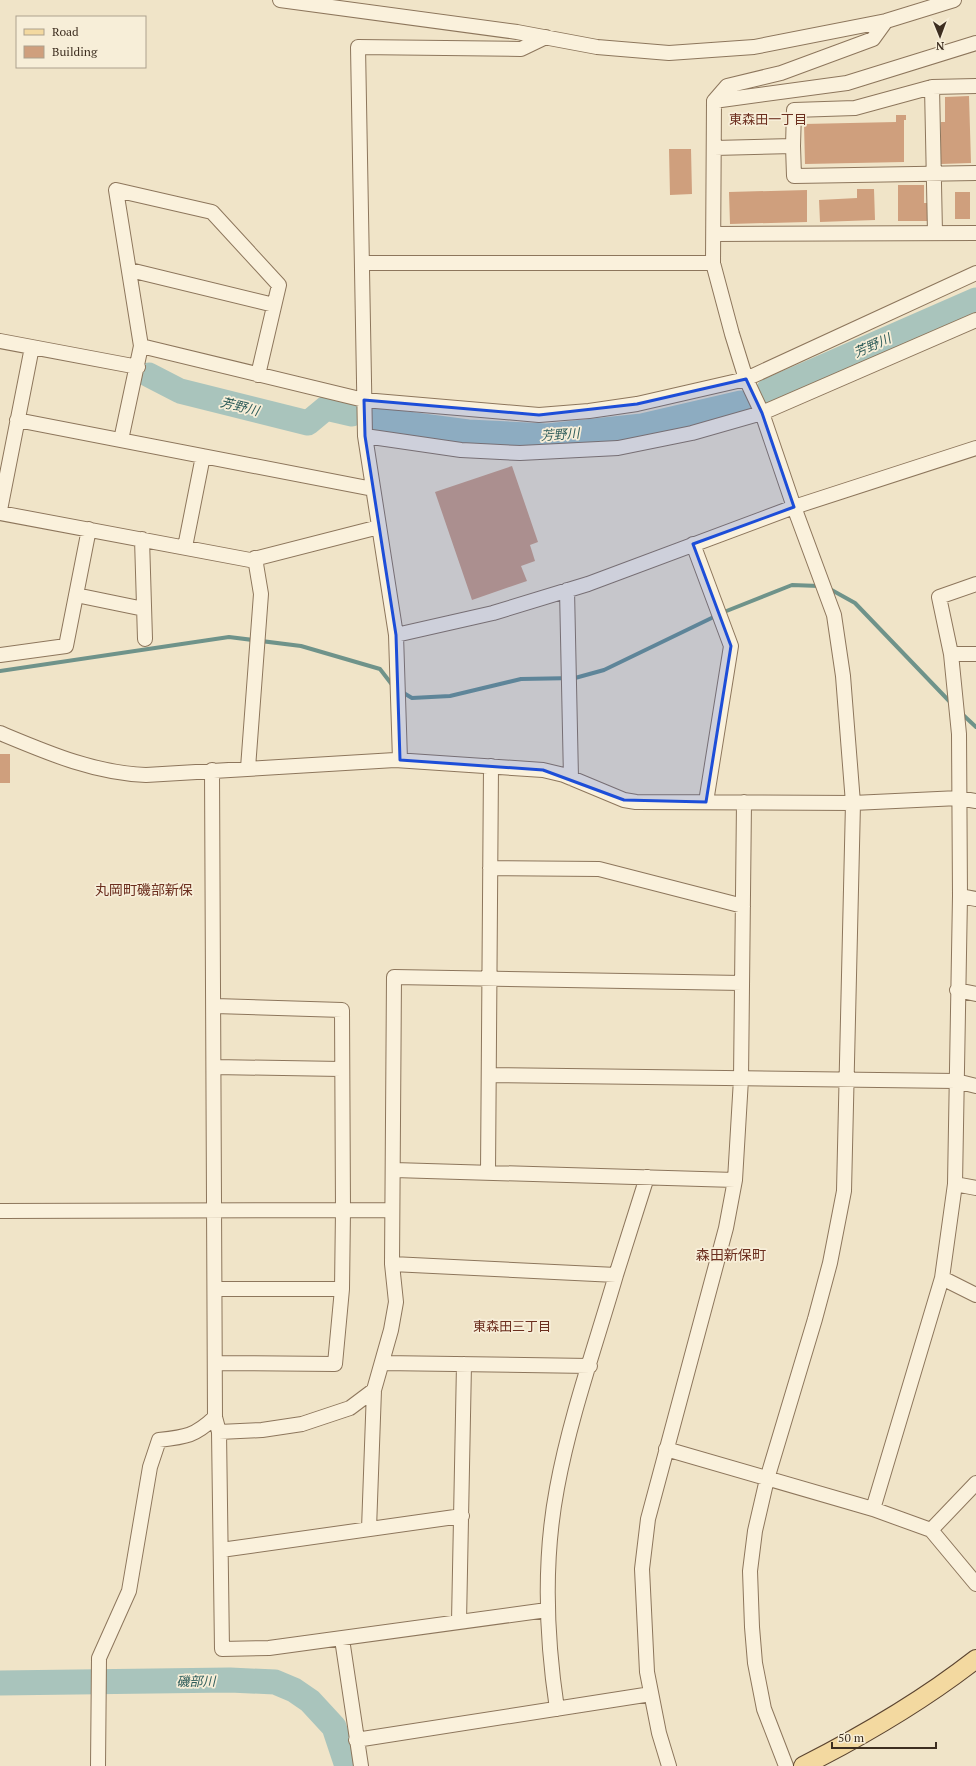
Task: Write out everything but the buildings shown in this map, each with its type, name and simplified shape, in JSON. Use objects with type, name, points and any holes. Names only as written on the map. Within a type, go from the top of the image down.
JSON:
[{"type":"main road","points":[[802,1766],[891,1719],[948,1681],[976,1659]]},
{"type":"street","points":[[280,0],[597,46],[669,53],[754,47],[886,21],[954,0]]},
{"type":"street","points":[[786,1766],[764,1709],[755,1663],[750,1570],[755,1531],[767,1479],[830,1264],[844,1191],[852,803],[843,676],[834,615],[794,507],[762,413],[746,379],[713,263],[714,102],[727,86],[781,73],[873,39],[886,21]]},
{"type":"street","points":[[400,760],[396,635],[365,436],[358,47],[521,49],[546,38]]},
{"type":"street","points":[[714,102],[847,83],[976,44]]},
{"type":"street","points":[[976,86],[932,87],[855,108],[794,110],[793,146],[794,176],[976,174]]},
{"type":"street","points":[[932,87],[936,233]]},
{"type":"street","points":[[714,148],[793,146]]},
{"type":"street","points":[[121,440],[138,367],[141,346],[116,190],[212,212],[279,284],[258,375]]},
{"type":"street","points":[[714,234],[976,233]]},
{"type":"street","points":[[363,263],[713,263]]},
{"type":"street","points":[[130,270],[274,305]]},
{"type":"street","points":[[141,346],[364,400],[539,415],[589,411],[637,404],[746,379],[976,273]]},
{"type":"street","points":[[365,436],[461,450],[520,453],[618,448],[692,433],[762,413],[976,320]]},
{"type":"street","points":[[0,341],[138,367]]},
{"type":"street","points":[[0,510],[32,347]]},
{"type":"street","points":[[17,420],[373,489]]},
{"type":"street","points":[[396,635],[493,613],[567,590],[794,507],[976,448]]},
{"type":"street","points":[[185,547],[203,456]]},
{"type":"street","points":[[0,513],[250,560],[379,527]]},
{"type":"street","points":[[0,655],[66,646],[89,529]]},
{"type":"street","points":[[142,539],[145,639]]},
{"type":"street","points":[[693,544],[731,646],[706,802]]},
{"type":"street","points":[[248,768],[261,594],[255,558]]},
{"type":"street","points":[[872,1509],[942,1278],[955,1184],[960,896],[959,734],[951,654],[939,597],[976,584]]},
{"type":"street","points":[[567,590],[571,778]]},
{"type":"street","points":[[76,595],[144,609]]},
{"type":"street","points":[[951,654],[976,654]]},
{"type":"street","points":[[0,733],[58,757],[121,774],[146,774],[400,760],[543,770],[571,778],[624,800],[852,803],[959,798],[976,800]]},
{"type":"street","points":[[488,1172],[491,766]]},
{"type":"street","points":[[212,770],[215,1006],[215,1417],[219,1432],[222,1648],[269,1648],[342,1640],[547,1610]]},
{"type":"street","points":[[669,1766],[659,1733],[651,1694],[646,1656],[642,1569],[648,1519],[726,1228],[735,1180],[741,1080],[744,802]]},
{"type":"street","points":[[490,868],[599,869],[742,906]]},
{"type":"street","points":[[960,896],[976,899]]},
{"type":"street","points":[[369,1529],[374,1390],[391,1330],[396,1302],[392,1264],[394,1170],[394,978],[742,983]]},
{"type":"street","points":[[958,990],[976,994]]},
{"type":"street","points":[[215,1006],[342,1010],[341,1069],[343,1210],[342,1289],[335,1364],[215,1363]]},
{"type":"street","points":[[215,1067],[341,1069]]},
{"type":"street","points":[[488,1075],[741,1080],[956,1082],[976,1086]]},
{"type":"street","points":[[394,1170],[735,1180]]},
{"type":"street","points":[[557,1709],[550,1665],[547,1574],[557,1488],[616,1275],[647,1177]]},
{"type":"street","points":[[955,1184],[976,1188]]},
{"type":"street","points":[[0,1211],[392,1210]]},
{"type":"street","points":[[392,1264],[616,1275]]},
{"type":"street","points":[[942,1278],[976,1295]]},
{"type":"street","points":[[215,1289],[342,1289]]},
{"type":"street","points":[[382,1363],[590,1366]]},
{"type":"street","points":[[460,1622],[464,1364]]},
{"type":"street","points":[[219,1432],[262,1430],[302,1424],[350,1408],[374,1390]]},
{"type":"street","points":[[98,1766],[99,1658],[129,1592],[150,1467],[159,1440],[187,1437],[202,1429],[215,1417]]},
{"type":"street","points":[[666,1449],[872,1509],[931,1530],[976,1584]]},
{"type":"street","points":[[931,1530],[976,1483]]},
{"type":"street","points":[[221,1550],[462,1516]]},
{"type":"street","points":[[342,1640],[361,1766]]},
{"type":"street","points":[[356,1740],[651,1694]]},
{"type":"highlighted area","points":[[746,379],[762,413],[794,507],[693,544],[731,646],[706,802],[624,800],[543,770],[400,760],[396,635],[365,436],[364,400],[539,415],[637,404]]},
{"type":"waterway","name":"芳野川","points":[[768,391],[976,300]]},
{"type":"waterway","name":"芳野川","points":[[149,375],[180,391],[308,423],[326,408],[352,414]]},
{"type":"waterway","name":"芳野川","points":[[376,418],[407,424],[468,432],[547,436],[642,426],[741,403]]},
{"type":"waterway","points":[[402,692],[412,698],[450,696],[521,679],[575,678],[604,670],[724,612],[792,585],[819,586]]},
{"type":"waterway","points":[[828,588],[855,603],[952,704]]},
{"type":"waterway","points":[[0,671],[229,637],[301,646],[380,669],[393,686]]},
{"type":"waterway","points":[[961,713],[976,727]]},
{"type":"waterway","name":"磯部川","points":[[0,1683],[230,1680],[275,1682],[294,1690],[310,1701],[334,1727],[347,1766]]},
{"type":"district","name":"東森田一丁目","points":[[768,119]]},
{"type":"district","name":"丸岡町磯部新保","points":[[144,890]]},
{"type":"district","name":"森田新保町","points":[[731,1255]]},
{"type":"district","name":"東森田三丁目","points":[[512,1326]]}]
